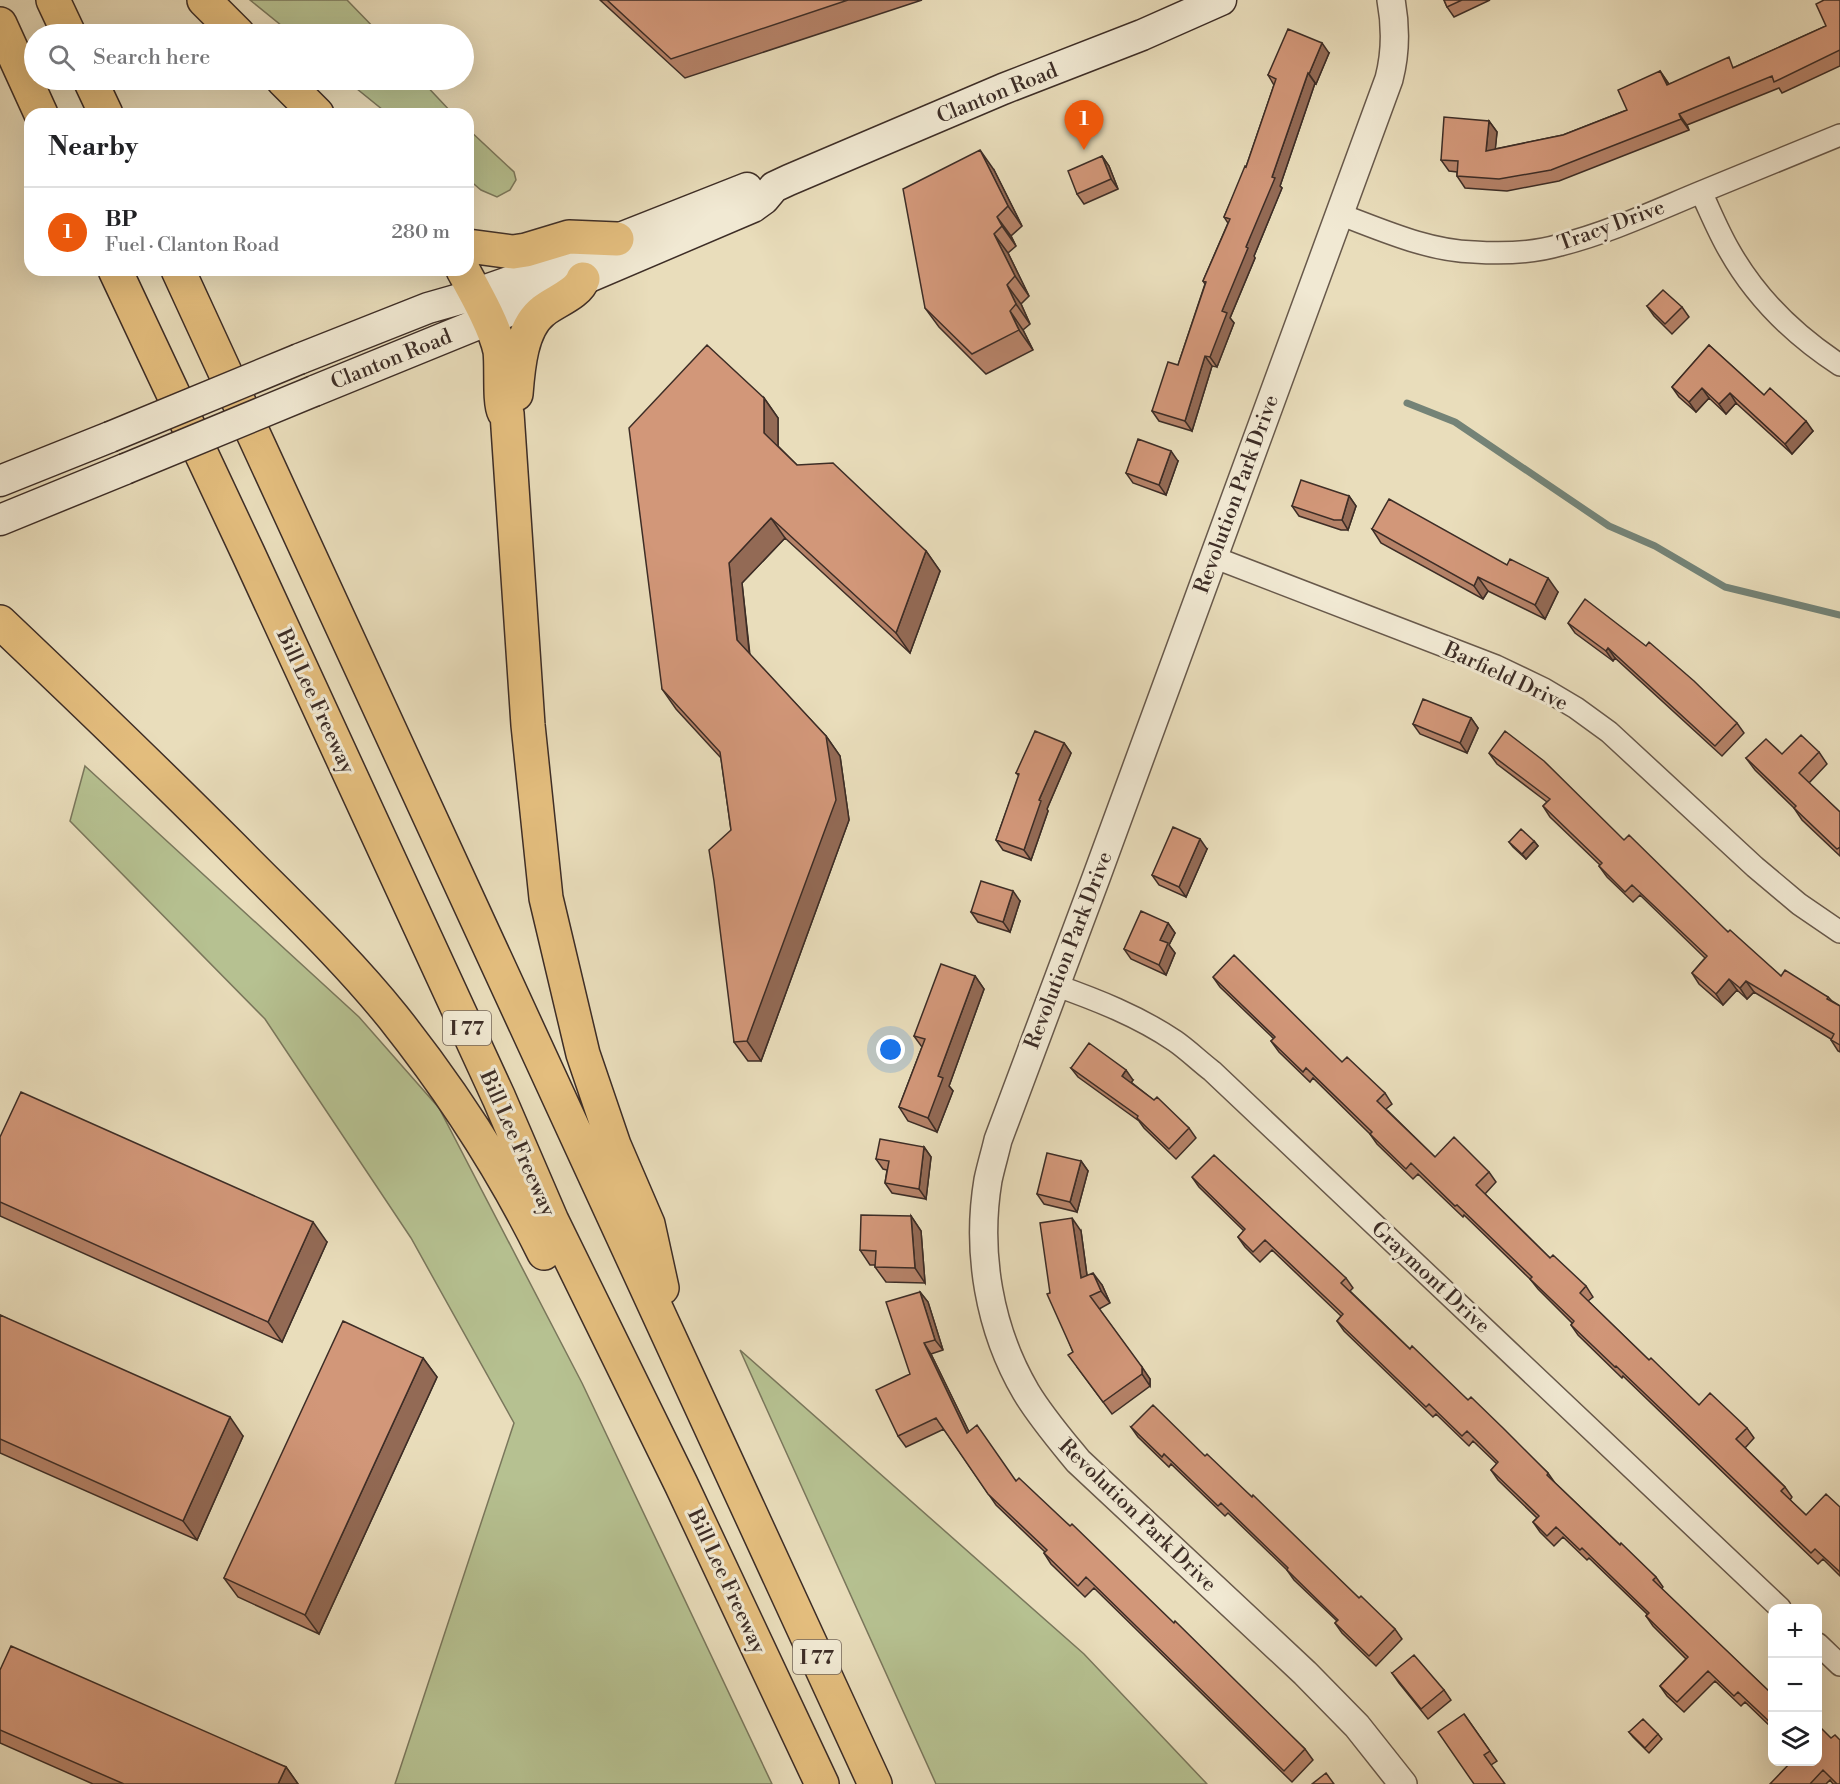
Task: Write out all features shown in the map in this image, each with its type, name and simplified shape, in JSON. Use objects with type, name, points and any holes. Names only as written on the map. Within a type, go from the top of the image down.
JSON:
[{"type":"highway","points":[[53,0],[64,24]]},
{"type":"highway","points":[[204,0],[228,24]]},
{"type":"highway","points":[[0,24],[24,77]]},
{"type":"highway","points":[[30,90],[38,108]]},
{"type":"highway","points":[[95,90],[103,108]]},
{"type":"highway","points":[[293,90],[311,108]]},
{"type":"highway","points":[[474,247],[513,252],[543,246],[569,237],[617,239]]},
{"type":"highway","name":"Bill Lee Freeway","points":[[118,276],[490,1076],[552,1221],[681,1484],[822,1784]]},
{"type":"highway","name":"I 77","points":[[181,276],[875,1784]]},
{"type":"highway","points":[[507,413],[515,406],[521,354],[531,326],[540,314],[581,285],[583,279]]},
{"type":"highway","points":[[475,295],[500,350],[501,405],[507,413],[528,725],[546,898],[583,1054],[614,1145],[648,1224],[675,1348]]},
{"type":"highway","points":[[0,622],[302,915],[392,1016],[423,1056],[482,1142],[531,1226],[571,1305],[681,1484]]},
{"type":"main road","name":"Clanton Road","points":[[0,520],[314,391],[475,295],[583,279],[753,207],[774,187],[1003,89],[1142,35],[1221,0]]},
{"type":"main road","name":"Clanton Road","points":[[0,481],[428,308],[475,295],[745,189],[759,185],[774,187]]},
{"type":"street","name":"Revolution Park Drive","points":[[1390,0],[1396,36],[1393,65],[998,1140],[986,1200],[984,1245],[988,1289],[999,1332],[1016,1374],[1050,1427],[1078,1461],[1305,1673],[1357,1726],[1403,1784]]},
{"type":"street","name":"Tracy Drive","points":[[1339,214],[1415,241],[1452,250],[1516,252],[1558,246],[1701,192],[1840,135]]},
{"type":"street","points":[[1701,192],[1729,250],[1751,284],[1780,318],[1814,348],[1840,365]]},
{"type":"street","name":"Barfield Drive","points":[[1214,557],[1496,666],[1544,688],[1609,732],[1755,867],[1799,903],[1840,932]]},
{"type":"street","name":"Graymont Drive","points":[[1055,985],[1135,1017],[1175,1041],[1212,1071],[1776,1604]]},
{"type":"street","points":[[1822,1648],[1840,1665]]},
{"type":"green space","points":[[250,0],[347,0],[370,24],[280,24]]},
{"type":"green space","points":[[358,90],[430,90],[447,108],[381,108]]},
{"type":"green space","points":[[474,135],[514,172],[516,180],[510,190],[497,197],[474,184]]},
{"type":"green space","points":[[85,766],[359,1017],[439,1108],[582,1383],[772,1784],[395,1784],[514,1423],[411,1238],[265,1019],[70,821]]},
{"type":"green space","points":[[740,1350],[1084,1654],[1207,1784],[936,1784]]},
{"type":"building","points":[[607,0],[848,0],[671,59]]},
{"type":"building","points":[[1444,0],[1462,0],[1447,7]]},
{"type":"building","points":[[1824,0],[1840,0],[1840,50],[1774,82],[1772,76],[1679,114],[1681,119],[1551,170],[1499,179],[1457,176],[1458,161],[1441,160],[1444,117],[1489,121],[1486,151],[1563,135],[1627,110],[1618,90],[1660,71],[1667,85],[1729,57],[1733,68],[1826,26],[1816,4]]},
{"type":"building","points":[[1288,29],[1322,43],[1308,73],[1272,177],[1275,178],[1222,311],[1227,313],[1210,357],[1205,356],[1185,421],[1152,411],[1168,362],[1178,365],[1206,282],[1203,281],[1230,219],[1224,217],[1246,167],[1276,79],[1268,75]]},
{"type":"building","points":[[980,150],[1008,206],[997,217],[1002,226],[994,234],[1015,276],[1007,285],[1016,304],[1010,311],[1019,330],[972,354],[925,308],[903,189]]},
{"type":"building","points":[[1102,156],[1111,179],[1077,194],[1068,171]]},
{"type":"building","points":[[1663,290],[1682,307],[1665,324],[1647,306]]},
{"type":"building","points":[[707,345],[764,398],[764,433],[797,465],[833,463],[926,551],[896,633],[771,518],[729,563],[737,640],[826,736],[836,800],[747,1041],[734,1042],[709,850],[731,830],[720,752],[662,689],[629,428]]},
{"type":"building","points":[[1709,345],[1764,395],[1770,388],[1806,421],[1785,444],[1730,393],[1719,404],[1702,388],[1689,402],[1672,387]]},
{"type":"building","points":[[1138,439],[1171,451],[1159,485],[1126,473]]},
{"type":"building","points":[[1301,480],[1349,496],[1342,520],[1334,520],[1292,506]]},
{"type":"building","points":[[1389,499],[1507,565],[1510,559],[1548,578],[1535,605],[1478,577],[1474,586],[1372,529]]},
{"type":"building","points":[[1585,599],[1646,646],[1649,642],[1737,723],[1715,746],[1608,648],[1606,651],[1568,623]]},
{"type":"building","points":[[1423,699],[1471,718],[1460,743],[1413,724]]},
{"type":"building","points":[[1035,731],[1064,743],[1039,800],[1041,801],[1024,850],[996,840],[1019,774],[1016,773]]},
{"type":"building","points":[[1505,731],[1544,761],[1624,840],[1629,835],[1728,932],[1730,930],[1781,976],[1785,970],[1840,1006],[1840,1045],[1831,1040],[1834,1034],[1746,981],[1740,988],[1729,979],[1716,994],[1692,973],[1707,956],[1632,885],[1625,892],[1599,866],[1602,863],[1543,806],[1550,799],[1489,753]]},
{"type":"building","points":[[1801,735],[1819,752],[1799,773],[1840,812],[1840,847],[1837,849],[1746,758],[1766,739],[1782,754]]},
{"type":"building","points":[[1173,827],[1200,839],[1179,887],[1152,875]]},
{"type":"building","points":[[1521,829],[1534,841],[1522,854],[1509,842]]},
{"type":"building","points":[[981,881],[1013,891],[1003,922],[971,912]]},
{"type":"building","points":[[1141,911],[1168,923],[1160,940],[1168,943],[1159,965],[1124,949]]},
{"type":"building","points":[[1234,955],[1342,1062],[1347,1057],[1385,1093],[1377,1101],[1435,1157],[1454,1137],[1489,1172],[1476,1185],[1550,1258],[1553,1255],[1586,1286],[1580,1293],[1699,1405],[1710,1393],[1747,1428],[1736,1439],[1785,1487],[1781,1491],[1806,1515],[1826,1494],[1840,1507],[1840,1572],[1815,1549],[1811,1553],[1571,1325],[1574,1321],[1457,1205],[1455,1206],[1411,1163],[1406,1169],[1370,1134],[1372,1132],[1306,1068],[1303,1072],[1271,1041],[1275,1037],[1213,977]]},
{"type":"building","points":[[941,964],[975,976],[938,1076],[943,1078],[928,1118],[899,1107],[925,1039],[914,1036]]},
{"type":"building","points":[[1089,1043],[1126,1070],[1122,1076],[1154,1100],[1157,1097],[1189,1128],[1169,1149],[1137,1118],[1138,1116],[1071,1068]]},
{"type":"building","points":[[21,1092],[313,1222],[268,1322],[0,1202],[0,1137]]},
{"type":"building","points":[[880,1139],[924,1147],[919,1189],[885,1183],[889,1161],[876,1159]]},
{"type":"building","points":[[1047,1153],[1081,1161],[1070,1202],[1037,1194]]},
{"type":"building","points":[[1214,1155],[1346,1278],[1341,1283],[1468,1400],[1471,1397],[1548,1473],[1547,1475],[1656,1577],[1653,1580],[1768,1690],[1768,1720],[1738,1692],[1734,1696],[1708,1671],[1677,1702],[1660,1686],[1688,1657],[1646,1616],[1649,1613],[1582,1548],[1580,1550],[1556,1527],[1547,1536],[1533,1522],[1539,1516],[1491,1470],[1498,1462],[1467,1431],[1462,1436],[1429,1404],[1426,1407],[1337,1321],[1343,1314],[1265,1240],[1253,1252],[1238,1237],[1245,1229],[1192,1177]]},
{"type":"building","points":[[861,1215],[911,1216],[915,1268],[875,1267],[876,1251],[860,1250]]},
{"type":"building","points":[[1072,1218],[1081,1278],[1093,1273],[1101,1291],[1090,1296],[1142,1367],[1142,1374],[1103,1402],[1068,1355],[1073,1352],[1047,1294],[1050,1293],[1040,1223]]},
{"type":"building","points":[[920,1292],[935,1340],[924,1343],[967,1433],[977,1425],[1016,1481],[1019,1478],[1070,1526],[1072,1524],[1305,1749],[1284,1771],[1086,1577],[1078,1586],[1044,1553],[1047,1550],[988,1494],[936,1418],[898,1436],[876,1390],[910,1374],[886,1302]]},
{"type":"building","points":[[0,1315],[230,1417],[183,1521],[0,1439]]},
{"type":"building","points":[[343,1321],[423,1358],[305,1615],[224,1578]]},
{"type":"building","points":[[1153,1405],[1205,1456],[1207,1454],[1252,1497],[1253,1495],[1359,1598],[1361,1596],[1395,1629],[1369,1656],[1335,1623],[1338,1620],[1287,1570],[1288,1568],[1221,1503],[1218,1506],[1164,1454],[1162,1457],[1131,1427]]},
{"type":"building","points":[[11,1646],[286,1767],[278,1784],[124,1784],[0,1730],[0,1670]]},
{"type":"building","points":[[1414,1655],[1444,1690],[1421,1709],[1392,1673]]},
{"type":"building","points":[[1464,1714],[1490,1751],[1484,1755],[1505,1784],[1474,1784],[1438,1732]]},
{"type":"building","points":[[1643,1719],[1658,1734],[1645,1748],[1629,1732]]},
{"type":"building","points":[[1822,1729],[1831,1738],[1835,1735],[1840,1740],[1840,1784],[1837,1784],[1823,1770],[1810,1784],[1770,1784],[1787,1766],[1822,1766]]},
{"type":"building","points":[[1326,1773],[1334,1784],[1312,1784]]},
{"type":"waterway","points":[[1407,403],[1455,422],[1609,526],[1655,546],[1725,587],[1840,615]]},
{"type":"place","name":"BP","points":[[1084,150]]}]
